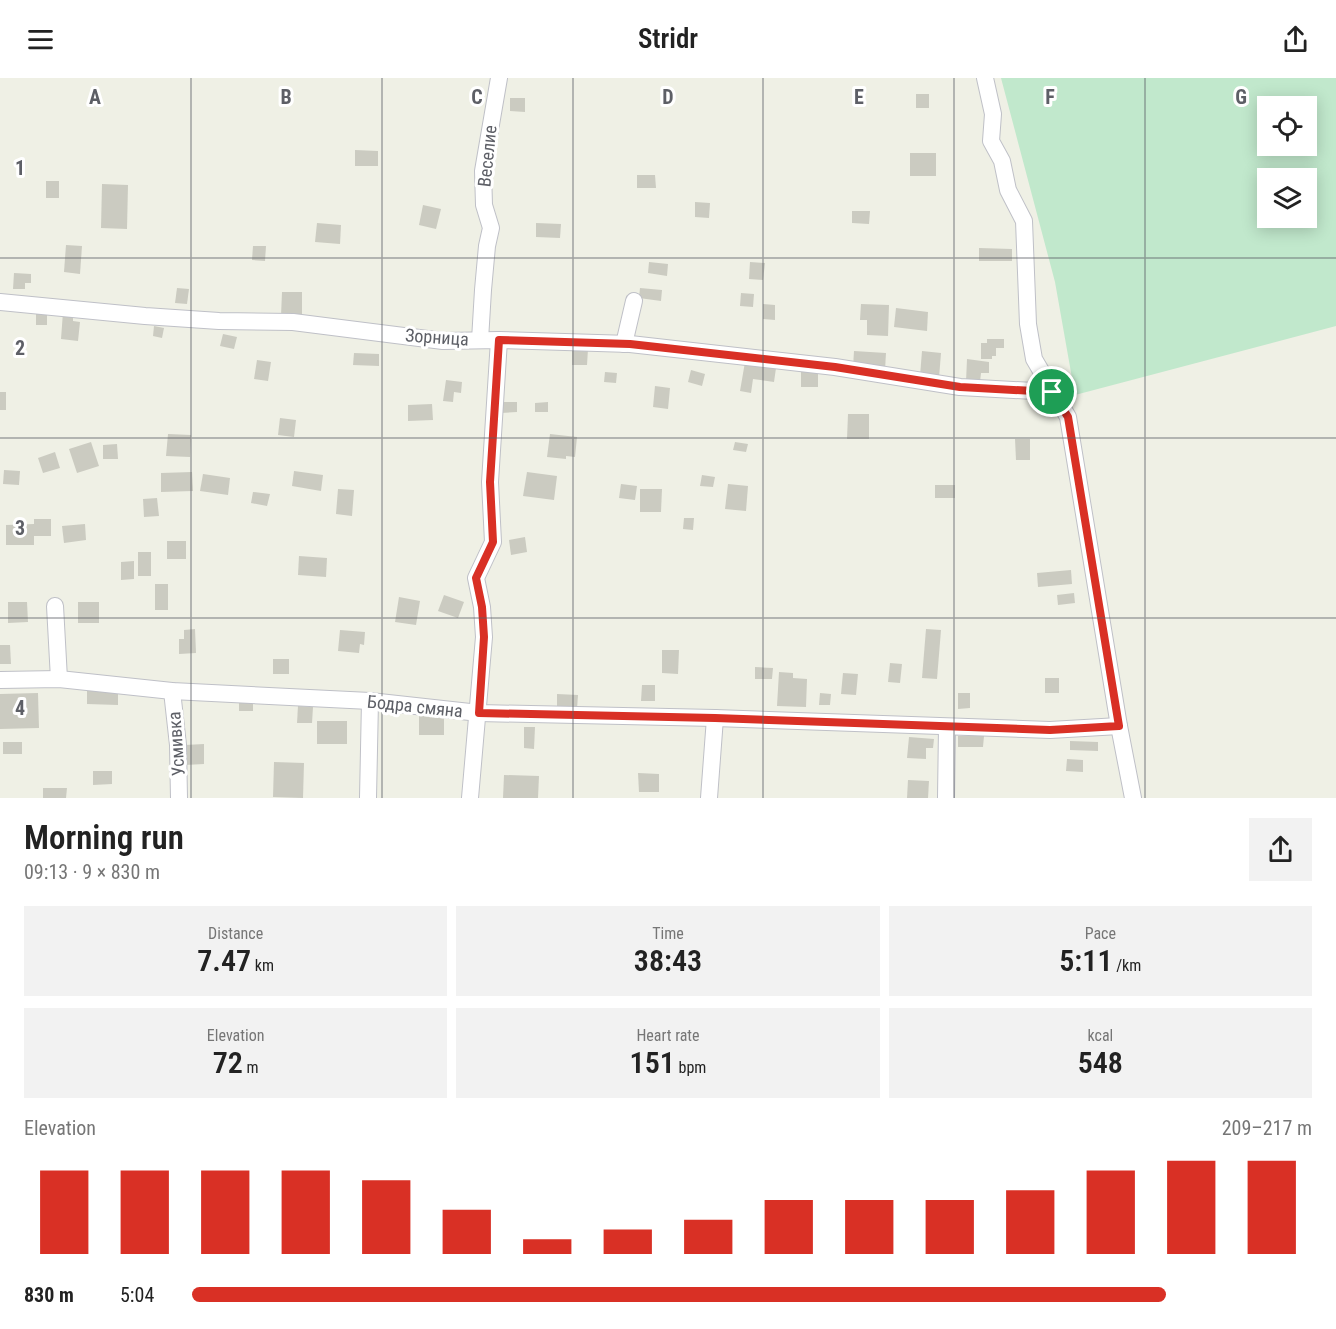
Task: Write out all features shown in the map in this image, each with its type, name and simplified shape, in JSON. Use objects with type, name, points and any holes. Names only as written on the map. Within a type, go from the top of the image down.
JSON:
[{"type":"street","name":"Веселие","points":[[480,340],[487,246],[491,228],[484,205],[483,171],[499,78]]},
{"type":"street","points":[[984,78],[993,114],[991,141],[1002,161],[1008,190],[1024,221],[1028,324],[1034,359],[1068,417],[1133,798]]},
{"type":"street","points":[[624,344],[634,301]]},
{"type":"street","name":"Зорница","points":[[0,302],[219,321],[293,322],[444,341],[499,340],[624,344],[835,367],[960,387],[1052,392]]},
{"type":"street","points":[[470,798],[484,637],[482,607],[476,578],[493,542],[490,482],[499,340]]},
{"type":"street","points":[[55,606],[59,679]]},
{"type":"street","name":"Бодра смяна","points":[[0,680],[59,679],[172,691],[370,701],[479,713],[715,718],[1050,730],[1119,726]]},
{"type":"street","name":"Усмивка","points":[[172,691],[178,745],[179,798]]},
{"type":"street","points":[[368,798],[370,701]]},
{"type":"street","points":[[709,798],[715,718]]},
{"type":"street","points":[[946,727],[946,798]]},
{"type":"green space","points":[[1001,78],[1336,78],[1336,326],[1075,395],[1055,282]]},
{"type":"building","points":[[916,94],[929,94],[929,108],[916,108]]},
{"type":"building","points":[[510,98],[525,98],[525,112],[510,111]]},
{"type":"building","points":[[355,150],[378,151],[378,166],[355,166]]},
{"type":"building","points":[[910,153],[936,153],[936,176],[910,176]]},
{"type":"building","points":[[637,175],[655,175],[656,188],[637,188]]},
{"type":"building","points":[[46,181],[59,181],[59,198],[46,198]]},
{"type":"building","points":[[102,184],[128,185],[127,229],[101,228]]},
{"type":"building","points":[[695,202],[710,203],[709,218],[695,217]]},
{"type":"building","points":[[423,205],[441,209],[436,229],[419,225]]},
{"type":"building","points":[[852,211],[870,211],[869,224],[852,223]]},
{"type":"building","points":[[317,223],[341,225],[340,244],[315,242]]},
{"type":"building","points":[[536,223],[561,224],[560,238],[536,237]]},
{"type":"building","points":[[66,245],[82,246],[80,274],[64,272]]},
{"type":"building","points":[[253,246],[266,246],[265,261],[252,260]]},
{"type":"building","points":[[979,248],[1012,249],[1012,261],[979,261]]},
{"type":"building","points":[[649,262],[668,264],[667,276],[648,273]]},
{"type":"building","points":[[750,262],[765,263],[763,280],[749,279]]},
{"type":"building","points":[[14,273],[31,274],[31,283],[25,283],[25,289],[13,289]]},
{"type":"building","points":[[177,288],[189,289],[187,304],[175,303]]},
{"type":"building","points":[[640,288],[662,290],[661,301],[639,298]]},
{"type":"building","points":[[282,292],[302,292],[302,317],[281,316]]},
{"type":"building","points":[[741,293],[754,294],[753,307],[740,306]]},
{"type":"building","points":[[763,304],[775,305],[775,320],[763,319]]},
{"type":"building","points":[[861,304],[889,305],[888,336],[867,335],[867,320],[860,320]]},
{"type":"building","points":[[896,308],[928,312],[927,331],[894,327]]},
{"type":"building","points":[[36,312],[47,312],[47,325],[36,325]]},
{"type":"building","points":[[63,312],[73,313],[73,321],[80,322],[78,341],[61,339]]},
{"type":"building","points":[[154,326],[164,328],[162,338],[153,336]]},
{"type":"building","points":[[223,334],[237,337],[234,349],[220,346]]},
{"type":"building","points":[[987,339],[1004,339],[1004,348],[996,348],[996,356],[992,356],[992,359],[981,359],[981,343],[987,343]]},
{"type":"building","points":[[572,349],[588,349],[587,365],[572,365]]},
{"type":"building","points":[[854,351],[886,353],[885,370],[853,368]]},
{"type":"building","points":[[922,351],[941,353],[939,378],[920,376]]},
{"type":"building","points":[[354,353],[379,354],[379,366],[353,365]]},
{"type":"building","points":[[967,359],[989,362],[989,373],[981,373],[980,382],[966,382]]},
{"type":"building","points":[[257,360],[271,362],[268,381],[254,379]]},
{"type":"building","points":[[745,362],[776,368],[774,382],[753,379],[751,393],[740,391]]},
{"type":"building","points":[[691,370],[705,374],[702,386],[688,382]]},
{"type":"building","points":[[818,371],[818,387],[801,387],[801,372]]},
{"type":"building","points":[[605,372],[617,373],[616,383],[604,382]]},
{"type":"building","points":[[446,380],[462,382],[461,393],[454,392],[453,402],[443,401]]},
{"type":"building","points":[[655,386],[670,388],[668,409],[653,407]]},
{"type":"building","points":[[0,392],[6,392],[6,410],[0,410]]},
{"type":"building","points":[[500,402],[517,402],[517,412],[500,413]]},
{"type":"building","points":[[548,402],[548,412],[535,412],[535,403]]},
{"type":"building","points":[[432,404],[433,420],[408,421],[408,405]]},
{"type":"building","points":[[848,414],[869,414],[869,439],[847,439]]},
{"type":"building","points":[[280,418],[296,420],[294,437],[278,435]]},
{"type":"building","points":[[168,434],[191,435],[190,457],[166,456]]},
{"type":"building","points":[[550,434],[577,437],[575,457],[566,456],[566,459],[547,457]]},
{"type":"building","points":[[1015,439],[1030,439],[1030,460],[1016,460]]},
{"type":"building","points":[[91,442],[99,466],[77,473],[69,449]]},
{"type":"building","points":[[735,442],[748,444],[746,452],[733,450]]},
{"type":"building","points":[[117,444],[118,459],[103,459],[103,445]]},
{"type":"building","points":[[55,452],[60,468],[43,473],[38,458]]},
{"type":"building","points":[[4,470],[20,471],[19,485],[3,484]]},
{"type":"building","points":[[294,471],[323,475],[321,491],[292,486]]},
{"type":"building","points":[[192,472],[193,491],[161,492],[161,473]]},
{"type":"building","points":[[527,472],[557,476],[554,500],[523,496]]},
{"type":"building","points":[[203,474],[230,478],[228,495],[200,491]]},
{"type":"building","points":[[702,475],[715,477],[713,487],[700,486]]},
{"type":"building","points":[[621,484],[637,486],[635,500],[619,498]]},
{"type":"building","points":[[728,484],[748,486],[746,511],[725,509]]},
{"type":"building","points":[[935,485],[955,485],[955,498],[935,498]]},
{"type":"building","points":[[338,489],[354,490],[352,516],[336,514]]},
{"type":"building","points":[[640,489],[662,489],[661,512],[640,512]]},
{"type":"building","points":[[253,492],[270,494],[267,506],[251,503]]},
{"type":"building","points":[[157,498],[159,516],[144,517],[143,499]]},
{"type":"building","points":[[684,518],[694,518],[693,530],[683,529]]},
{"type":"building","points":[[34,519],[51,519],[51,536],[34,536],[34,545],[6,545],[6,525],[34,524]]},
{"type":"building","points":[[85,524],[86,540],[64,543],[62,526]]},
{"type":"building","points":[[525,537],[527,552],[511,555],[509,540]]},
{"type":"building","points":[[167,541],[186,541],[186,559],[167,559]]},
{"type":"building","points":[[138,552],[151,552],[151,576],[138,576]]},
{"type":"building","points":[[299,556],[327,558],[326,577],[298,575]]},
{"type":"building","points":[[134,561],[134,579],[121,580],[121,562]]},
{"type":"building","points":[[1071,570],[1072,584],[1038,587],[1037,573]]},
{"type":"building","points":[[155,584],[168,584],[168,610],[155,610]]},
{"type":"building","points":[[1074,593],[1075,603],[1058,605],[1057,595]]},
{"type":"building","points":[[444,595],[464,602],[458,618],[438,611]]},
{"type":"building","points":[[399,597],[420,601],[416,625],[395,622]]},
{"type":"building","points":[[8,602],[27,602],[28,622],[8,623]]},
{"type":"building","points":[[78,602],[99,602],[99,623],[78,623]]},
{"type":"building","points":[[195,629],[196,653],[179,654],[179,639],[184,639],[184,630]]},
{"type":"building","points":[[926,629],[941,630],[937,679],[922,678]]},
{"type":"building","points":[[340,630],[365,632],[364,645],[360,644],[359,653],[338,651]]},
{"type":"building","points":[[0,645],[10,645],[11,664],[0,664]]},
{"type":"building","points":[[662,650],[679,650],[678,674],[662,673]]},
{"type":"building","points":[[273,659],[289,659],[289,674],[273,674]]},
{"type":"building","points":[[890,663],[902,664],[900,683],[888,682]]},
{"type":"building","points":[[755,667],[773,668],[772,679],[755,679]]},
{"type":"building","points":[[779,672],[793,673],[793,678],[807,679],[806,707],[777,706]]},
{"type":"building","points":[[843,673],[858,674],[856,695],[841,694]]},
{"type":"building","points":[[1045,678],[1059,678],[1059,693],[1045,693]]},
{"type":"building","points":[[642,685],[655,685],[655,701],[641,701]]},
{"type":"building","points":[[87,691],[118,691],[118,705],[87,704]]},
{"type":"building","points":[[38,693],[39,728],[0,729],[0,694]]},
{"type":"building","points":[[820,693],[831,694],[830,705],[819,705]]},
{"type":"building","points":[[958,693],[970,693],[970,708],[958,709]]},
{"type":"building","points":[[557,694],[578,695],[577,709],[557,708]]},
{"type":"building","points":[[239,701],[253,701],[253,711],[239,711]]},
{"type":"building","points":[[298,706],[313,707],[312,723],[297,723]]},
{"type":"building","points":[[419,714],[444,714],[444,735],[419,735]]},
{"type":"building","points":[[317,721],[347,721],[347,744],[317,744]]},
{"type":"building","points":[[524,727],[535,727],[534,749],[524,748]]},
{"type":"building","points":[[958,736],[984,736],[983,747],[958,747]]},
{"type":"building","points":[[909,737],[934,739],[933,748],[926,748],[926,759],[907,758]]},
{"type":"building","points":[[1070,741],[1098,742],[1098,751],[1070,750]]},
{"type":"building","points":[[3,742],[22,742],[22,754],[3,754]]},
{"type":"building","points":[[204,744],[204,764],[185,765],[185,745]]},
{"type":"building","points":[[1067,759],[1083,760],[1083,772],[1066,771]]},
{"type":"building","points":[[274,762],[304,763],[303,798],[273,797]]},
{"type":"building","points":[[93,771],[112,771],[112,784],[93,785]]},
{"type":"building","points":[[638,773],[659,774],[659,792],[639,792]]},
{"type":"building","points":[[504,775],[539,776],[538,798],[503,798]]},
{"type":"building","points":[[908,780],[929,781],[928,798],[907,798]]},
{"type":"building","points":[[43,788],[67,788],[66,798],[43,798]]},
{"type":"route","points":[[499,340],[630,344],[835,367],[960,387],[1052,392],[1068,417],[1119,726],[1050,730],[715,718],[479,713],[484,637],[482,607],[476,578],[493,542],[490,482],[499,340]]}]
